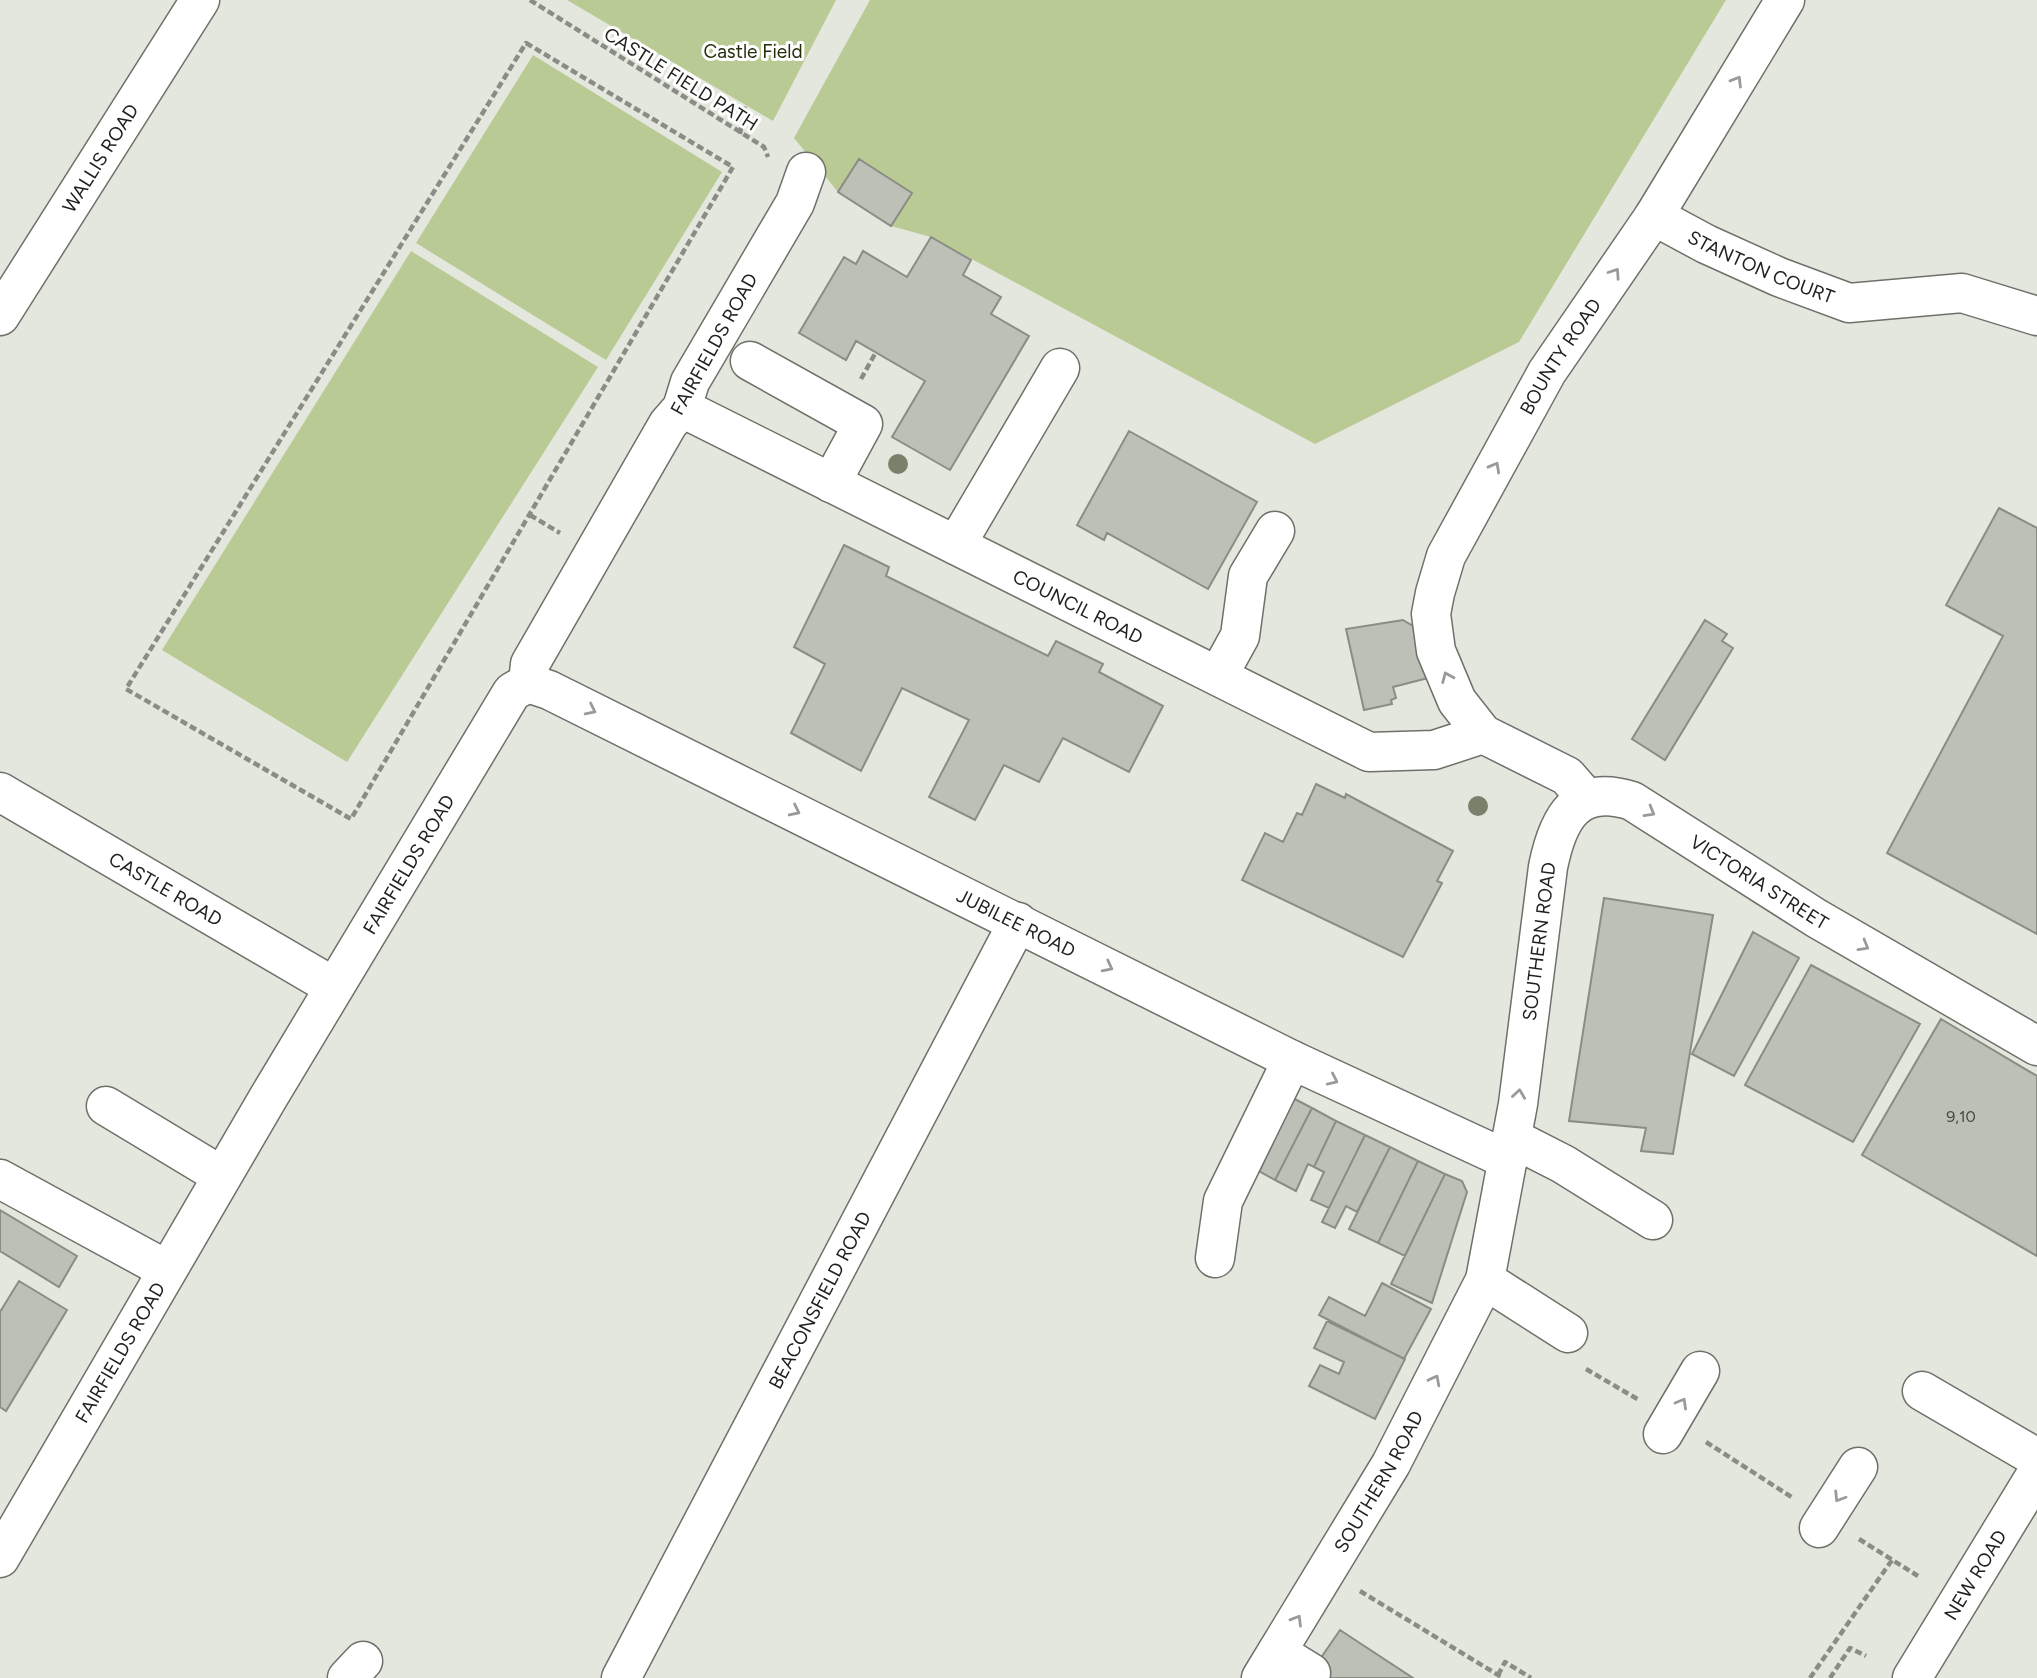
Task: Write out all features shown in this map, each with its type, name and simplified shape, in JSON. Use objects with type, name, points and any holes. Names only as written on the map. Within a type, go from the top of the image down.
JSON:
[{"type":"street","name":"WALLIS ROAD","points":[[0,316],[200,0]]},
{"type":"street","name":"BOUNTY ROAD","points":[[1483,734],[1457,701],[1436,651],[1431,614],[1446,556],[1548,372],[1654,216],[1785,0]]},
{"type":"street","name":"FAIRFIELDS ROAD","points":[[0,1559],[334,987],[512,692],[528,683],[530,664],[668,424],[682,408],[690,382],[801,187]]},
{"type":"street","name":"STANTON COURT","points":[[1654,216],[1718,250],[1849,303],[1962,293],[2037,316]]},
{"type":"street","points":[[750,362],[863,424],[831,483]]},
{"type":"street","points":[[956,545],[1060,368]]},
{"type":"street","name":"COUNCIL ROAD","points":[[682,408],[1370,752],[1434,750],[1483,734]]},
{"type":"street","points":[[1218,676],[1241,636],[1248,576],[1275,531]]},
{"type":"street","name":"JUBILEE ROAD","points":[[528,683],[549,690],[1292,1060],[1510,1149]]},
{"type":"street","points":[[1483,734],[1567,776],[1587,799]]},
{"type":"street","name":"CASTLE ROAD","points":[[0,792],[334,987]]},
{"type":"street","name":"VICTORIA STREET","points":[[1587,799],[1606,794],[1632,801],[1816,918],[2037,1046]]},
{"type":"street","name":"SOUTHERN ROAD","points":[[1269,1665],[1391,1464],[1485,1280],[1510,1149],[1553,841],[1564,818],[1587,799]]},
{"type":"street","name":"BEACONSFIELD ROAD","points":[[621,1678],[1018,922]]},
{"type":"street","points":[[1215,1258],[1223,1201],[1292,1060]]},
{"type":"street","points":[[106,1106],[222,1176]]},
{"type":"street","points":[[1510,1149],[1563,1164],[1653,1220]]},
{"type":"street","points":[[0,1179],[167,1270]]},
{"type":"street","points":[[1485,1280],[1568,1333]]},
{"type":"street","points":[[1663,1434],[1700,1371]]},
{"type":"street","points":[[1922,1391],[2037,1458]]},
{"type":"street","points":[[1819,1528],[1858,1467]]},
{"type":"street","name":"NEW ROAD","points":[[1912,1678],[2037,1473]]},
{"type":"street","points":[[1269,1665],[1311,1673]]},
{"type":"path","name":"CASTLE FIELD PATH","points":[[530,0],[764,147],[776,174],[801,187]]},
{"type":"path","points":[[526,44],[733,167],[530,515],[351,819],[126,690],[526,44]]},
{"type":"path","points":[[740,134],[745,105]]},
{"type":"path","points":[[859,383],[876,352]]},
{"type":"path","points":[[530,515],[563,535]]},
{"type":"path","points":[[1810,1678],[1892,1560]]},
{"type":"path","points":[[1358,1589],[1501,1677],[1505,1662],[1531,1678]]},
{"type":"path","points":[[1830,1678],[1850,1648],[1866,1656]]},
{"type":"green space","name":"Castle Field","points":[[567,0],[836,0],[773,121]]},
{"type":"green space","points":[[870,0],[1726,0],[1519,342],[1315,444],[931,237],[891,226],[838,192],[794,138]]},
{"type":"green space","points":[[533,55],[722,172],[606,360],[416,243]]},
{"type":"green space","points":[[411,251],[598,367],[347,762],[162,650]]},
{"type":"building","points":[[859,159],[912,193],[891,226],[838,192]]},
{"type":"building","points":[[931,237],[971,260],[963,275],[1001,297],[991,314],[1029,336],[950,470],[892,437],[925,381],[856,341],[846,360],[799,333],[844,257],[856,264],[863,251],[907,277]]},
{"type":"building","points":[[1129,431],[1257,502],[1208,589],[1107,533],[1104,540],[1077,525]]},
{"type":"building","points":[[1999,508],[2037,528],[2037,934],[1887,853],[2003,636],[1946,605]]},
{"type":"building","points":[[844,545],[889,567],[886,576],[1048,656],[1056,641],[1103,664],[1099,672],[1163,706],[1129,772],[1063,738],[1039,782],[1004,765],[975,820],[929,797],[969,720],[902,688],[861,771],[791,733],[825,664],[794,647]]},
{"type":"building","points":[[1403,620],[1418,629],[1428,678],[1393,687],[1396,698],[1391,700],[1392,704],[1364,710],[1346,629]]},
{"type":"building","points":[[1705,620],[1727,634],[1722,641],[1733,648],[1665,760],[1632,739]]},
{"type":"building","points":[[1316,784],[1345,798],[1346,794],[1453,851],[1437,881],[1442,883],[1403,957],[1242,880],[1265,833],[1283,842],[1297,813],[1302,815]]},
{"type":"building","points":[[1604,898],[1713,915],[1673,1154],[1641,1151],[1646,1128],[1569,1121]]},
{"type":"building","points":[[1753,932],[1799,958],[1734,1076],[1692,1054]]},
{"type":"building","points":[[1811,965],[1920,1024],[1853,1142],[1745,1085]]},
{"type":"building","points":[[1941,1019],[2037,1076],[2037,1256],[1862,1155]]},
{"type":"building","points":[[1289,1096],[1312,1108],[1275,1180],[1259,1171],[1273,1143],[1267,1140]]},
{"type":"building","points":[[1312,1108],[1336,1121],[1314,1167],[1308,1164],[1296,1191],[1275,1180]]},
{"type":"building","points":[[1336,1121],[1365,1135],[1329,1208],[1311,1200],[1324,1172],[1314,1167]]},
{"type":"building","points":[[1365,1135],[1390,1147],[1357,1212],[1346,1206],[1335,1228],[1322,1222]]},
{"type":"building","points":[[1390,1147],[1418,1161],[1378,1243],[1349,1229]]},
{"type":"building","points":[[1418,1161],[1445,1174],[1405,1256],[1378,1243]]},
{"type":"building","points":[[1445,1174],[1462,1181],[1467,1192],[1432,1303],[1391,1284]]},
{"type":"building","points":[[0,1210],[77,1256],[59,1287],[0,1251]]},
{"type":"building","points":[[19,1281],[67,1310],[6,1411],[0,1407],[0,1312]]},
{"type":"building","points":[[1382,1283],[1431,1309],[1404,1359],[1319,1315],[1329,1297],[1365,1316]]},
{"type":"building","points":[[1327,1321],[1405,1359],[1375,1419],[1309,1386],[1320,1365],[1339,1374],[1344,1362],[1314,1348]]},
{"type":"building","points":[[1340,1630],[1413,1678],[1307,1678]]}]
